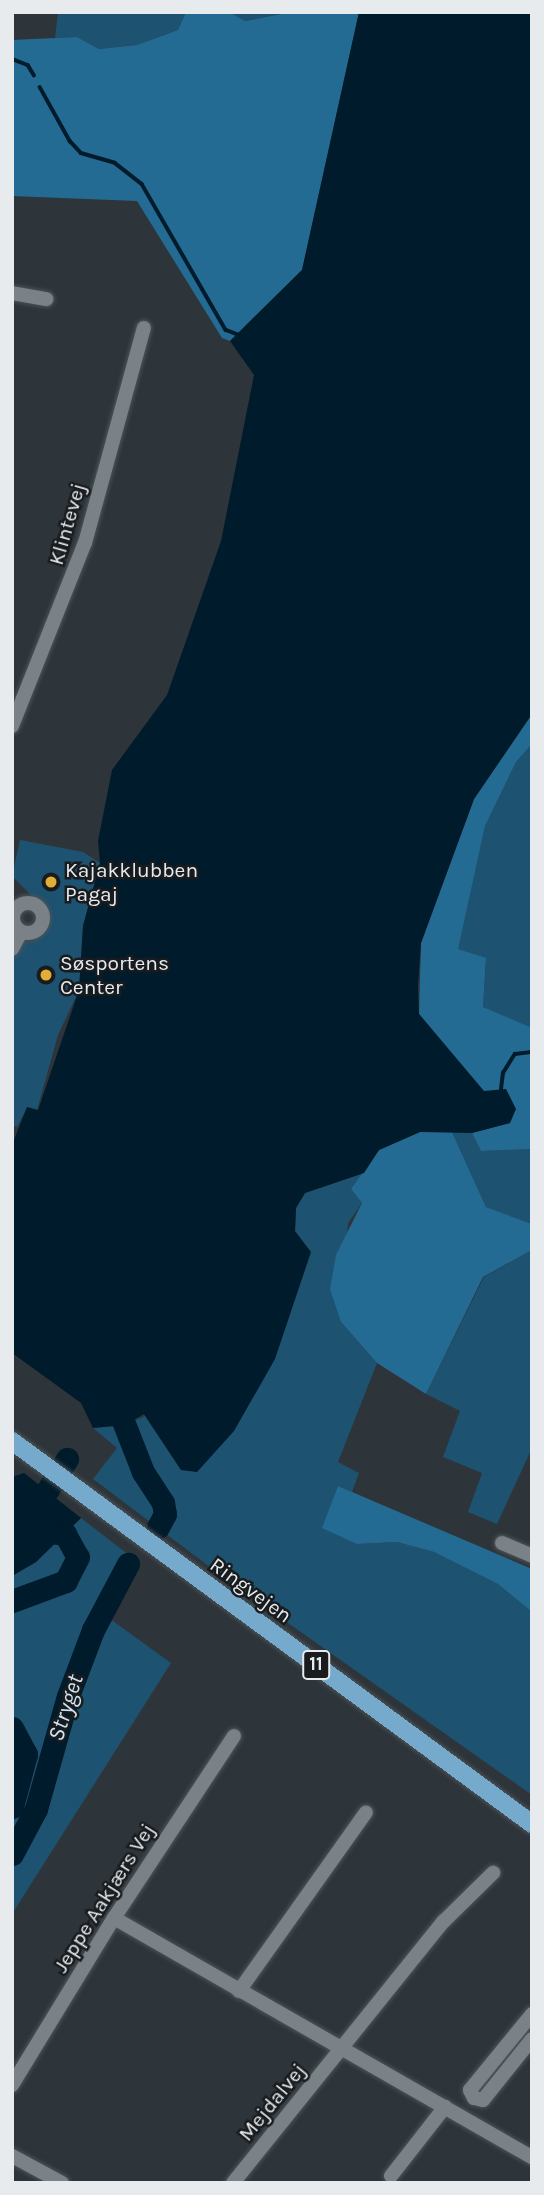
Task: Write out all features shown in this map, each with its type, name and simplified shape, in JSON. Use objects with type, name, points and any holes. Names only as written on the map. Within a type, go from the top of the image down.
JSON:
[{"type":"main road","name":"Ringvejen","points":[[12,1441],[532,1824]]},
{"type":"street","points":[[12,293],[46,299]]},
{"type":"street","name":"Klintevej","points":[[12,726],[85,543],[144,328]]},
{"type":"street","points":[[12,949],[21,932]]},
{"type":"street","points":[[502,1543],[532,1556]]},
{"type":"street","name":"Jeppe Aakjærs Vej","points":[[12,2085],[114,1918],[234,1736]]},
{"type":"street","points":[[239,1991],[366,1812]]},
{"type":"street","name":"Mejdalvej","points":[[233,2183],[444,1921],[493,1873]]},
{"type":"street","points":[[114,1918],[532,2157]]},
{"type":"street","points":[[474,2098],[470,2090],[532,2014]]},
{"type":"street","points":[[474,2098],[483,2099],[532,2039]]},
{"type":"street","points":[[459,2115],[474,2098]]},
{"type":"street","points":[[391,2176],[445,2107]]},
{"type":"street","points":[[12,2156],[62,2183]]},
{"type":"shaded area","points":[[58,12],[186,12],[178,30],[137,45],[99,49],[77,37],[55,38]]},
{"type":"shaded area","points":[[186,12],[229,12],[245,21],[292,12],[359,12],[302,270],[230,341],[222,338],[137,201],[12,196],[12,40],[77,37],[99,49],[137,45],[178,30]]},
{"type":"shaded area","points":[[229,12],[292,12],[244,21]]},
{"type":"shaded area","points":[[359,12],[532,12],[532,714],[474,799],[421,943],[418,985],[419,1014],[484,1091],[506,1089],[516,1109],[510,1123],[472,1133],[420,1132],[379,1150],[364,1173],[305,1193],[296,1208],[295,1231],[311,1252],[275,1359],[234,1431],[197,1472],[181,1470],[144,1414],[125,1425],[93,1428],[81,1403],[12,1353],[12,1145],[27,1107],[38,1110],[79,990],[83,926],[100,863],[98,841],[112,770],[167,695],[221,541],[254,375],[230,341],[302,270]]},
{"type":"shaded area","points":[[532,714],[532,744],[516,762],[485,826],[458,949],[486,958],[483,1007],[532,1028],[532,1149],[481,1151],[472,1133],[510,1123],[506,1089],[484,1092],[419,1014],[421,943],[474,799]]},
{"type":"shaded area","points":[[532,744],[532,1028],[525,1028],[483,1007],[486,959],[457,949],[485,826],[516,762]]},
{"type":"shaded area","name":"Søsportens Center","points":[[20,840],[83,852],[100,863],[83,926],[79,990],[58,1035],[37,1110],[27,1108],[17,1127],[12,1125],[12,960],[21,942],[32,941],[43,933],[47,919],[43,907],[12,876]]},
{"type":"shaded area","points":[[451,1130],[472,1133],[481,1151],[532,1149],[532,1224],[486,1207]]},
{"type":"shaded area","points":[[451,1130],[486,1207],[532,1224],[532,1250],[483,1277],[426,1394],[377,1363],[341,1322],[330,1289],[336,1255],[362,1203],[351,1189],[379,1150],[420,1132]]},
{"type":"shaded area","points":[[364,1173],[351,1189],[362,1203],[348,1223],[341,1322],[377,1363],[338,1462],[359,1473],[352,1492],[338,1486],[357,1544],[397,1542],[434,1552],[498,1584],[532,1612],[532,1795],[227,1580],[93,1479],[117,1448],[93,1428],[125,1425],[145,1416],[181,1470],[295,1231],[296,1208],[305,1193]]},
{"type":"shaded area","points":[[532,1250],[532,1448],[497,1524],[468,1512],[482,1473],[443,1457],[460,1411],[426,1394],[484,1277]]},
{"type":"shaded area","points":[[24,1473],[81,1518],[36,1562],[12,1576],[12,1477]]},
{"type":"shaded area","points":[[338,1486],[532,1569],[532,1612],[498,1584],[434,1552],[397,1542],[357,1544],[322,1528]]},
{"type":"shaded area","points":[[81,1518],[138,1562],[106,1616],[171,1663],[12,1914],[12,1576],[36,1562]]},
{"type":"waterway","points":[[12,59],[28,65],[34,75]]},
{"type":"waterway","points":[[40,87],[70,141],[81,153],[115,163],[142,184],[226,330],[237,334]]},
{"type":"waterway","points":[[501,1089],[503,1073],[515,1054],[532,1052]]},
{"type":"waterway","points":[[114,1398],[143,1472],[163,1503],[165,1514],[158,1527]]},
{"type":"waterway","points":[[25,1512],[47,1491],[67,1459]]},
{"type":"waterway","name":"Stryget","points":[[12,1526],[65,1534],[78,1557],[66,1581],[12,1601]]},
{"type":"waterway","name":"Stryget","points":[[12,1854],[36,1809],[68,1696],[93,1630],[128,1564]]},
{"type":"waterway","name":"Stryget","points":[[12,1728],[26,1754],[12,1807]]},
{"type":"place","name":"Kajakklubben Pagaj","points":[[51,882]]},
{"type":"place","name":"Søsportens Center","points":[[46,975]]}]
